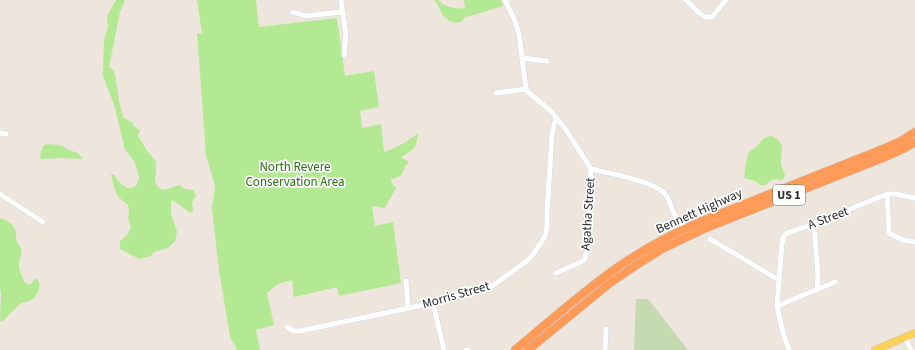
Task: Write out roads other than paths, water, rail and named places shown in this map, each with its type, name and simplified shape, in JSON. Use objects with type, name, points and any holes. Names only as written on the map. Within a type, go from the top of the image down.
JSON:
[{"type":"highway","name":"Bennett Highway","points":[[515,350],[590,288],[618,267],[646,249],[686,228],[884,149],[915,132]]},
{"type":"highway","name":"Bennett Highway","points":[[528,350],[598,292],[662,249],[697,232],[881,159],[915,142]]},
{"type":"main road","points":[[874,350],[915,333]]},
{"type":"street","points":[[340,0],[346,35],[344,55]]},
{"type":"street","points":[[505,0],[519,34],[526,89],[556,117],[591,169],[647,183],[663,192],[670,200],[674,214],[686,228]]},
{"type":"street","points":[[686,0],[705,17],[712,17],[726,0]]},
{"type":"street","points":[[293,12],[305,16],[342,12]]},
{"type":"street","points":[[522,58],[547,61]]},
{"type":"street","points":[[496,93],[526,89]]},
{"type":"street","name":"Morris Street","points":[[287,327],[291,330],[300,332],[433,303],[491,287],[528,260],[541,243],[547,231],[552,134],[556,117]]},
{"type":"street","points":[[0,133],[6,134]]},
{"type":"street","name":"Agatha Street","points":[[556,273],[585,259],[591,169]]},
{"type":"street","points":[[0,194],[43,222]]},
{"type":"street","points":[[887,194],[890,234],[903,240],[915,242]]},
{"type":"street","name":"A Street","points":[[779,280],[782,243],[784,236],[787,233],[814,224],[887,194],[915,198]]},
{"type":"street","points":[[814,224],[818,276],[817,290]]},
{"type":"street","points":[[710,239],[779,280],[777,306],[789,350]]},
{"type":"street","points":[[406,281],[408,308]]},
{"type":"street","points":[[777,306],[835,282]]},
{"type":"street","points":[[433,303],[444,350]]},
{"type":"street","points":[[605,350],[606,329]]},
{"type":"street","points":[[905,337],[911,350]]},
{"type":"park label","name":"North Revere Conservation Area","points":[[295,174]]}]
